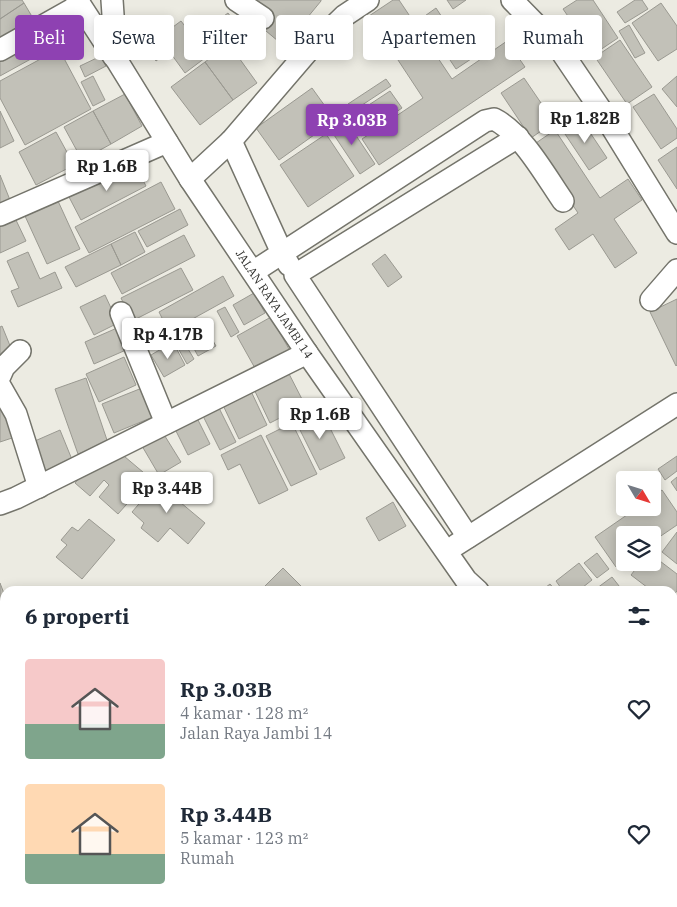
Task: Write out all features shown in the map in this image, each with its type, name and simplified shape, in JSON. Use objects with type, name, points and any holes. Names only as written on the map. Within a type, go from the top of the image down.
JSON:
[{"type":"street","name":"JALAN RAYA JAMBI 14","points":[[112,0],[113,15]]},
{"type":"street","points":[[236,0],[258,15]]},
{"type":"street","points":[[190,179],[231,141],[309,50],[344,16],[368,0]]},
{"type":"street","points":[[512,0],[559,48],[603,113],[677,234]]},
{"type":"street","points":[[0,50],[78,2],[94,26]]},
{"type":"street","name":"JALAN RAYA JAMBI 14","points":[[117,60],[190,179],[307,353],[446,551],[466,586]]},
{"type":"street","points":[[253,272],[485,121],[494,119],[502,123],[518,137],[564,201]]},
{"type":"street","points":[[295,275],[518,137]]},
{"type":"street","points":[[231,141],[282,253],[295,275],[468,537]]},
{"type":"street","points":[[0,215],[166,142]]},
{"type":"street","points":[[651,300],[677,270]]},
{"type":"street","points":[[121,313],[166,423]]},
{"type":"street","points":[[0,376],[4,367],[20,351]]},
{"type":"street","points":[[0,504],[39,487],[307,353]]},
{"type":"street","points":[[0,386],[16,414],[39,487]]},
{"type":"street","points":[[446,551],[677,404]]},
{"type":"building","points":[[0,0],[22,0],[24,3],[0,19]]},
{"type":"building","points":[[253,0],[321,0],[309,15],[276,15],[276,39],[266,31],[266,15],[257,15]]},
{"type":"building","points":[[393,0],[399,0],[409,15],[370,15]]},
{"type":"building","points":[[447,0],[466,0],[453,9]]},
{"type":"building","points":[[577,0],[593,0],[618,38],[602,49],[602,15],[567,15],[563,9]]},
{"type":"building","points":[[635,0],[642,0],[648,9],[625,23],[617,12]]},
{"type":"building","points":[[24,3],[31,15],[15,15],[15,39],[0,48],[0,19]]},
{"type":"building","points":[[661,3],[677,26],[677,49],[658,61],[632,23]]},
{"type":"building","points":[[436,8],[441,15],[426,15]]},
{"type":"building","points":[[181,21],[184,25],[184,60],[202,60],[185,73],[174,58],[174,26]]},
{"type":"building","points":[[629,25],[645,53],[635,58],[619,31]]},
{"type":"building","points":[[620,40],[652,87],[627,104],[597,60],[602,60],[602,52]]},
{"type":"building","points":[[505,42],[505,60],[520,60],[525,67],[379,165],[362,139],[423,98],[398,60],[439,60],[452,79],[480,60],[495,60],[495,49]]},
{"type":"building","points":[[15,44],[15,60],[29,60],[0,76],[0,52]]},
{"type":"building","points":[[94,59],[103,60],[106,66],[85,77],[80,66]]},
{"type":"building","points":[[39,60],[65,60],[91,109],[25,145],[0,98],[0,81]]},
{"type":"building","points":[[208,60],[240,60],[257,83],[233,100],[205,62]]},
{"type":"building","points":[[450,60],[470,60],[456,69]]},
{"type":"building","points":[[205,62],[233,100],[200,125],[171,87]]},
{"type":"building","points":[[93,76],[105,100],[93,106],[81,82]]},
{"type":"building","points":[[677,76],[677,107],[662,89]]},
{"type":"building","points":[[524,78],[554,122],[531,138],[501,93]]},
{"type":"building","points":[[386,79],[391,86],[353,111],[348,104]]},
{"type":"building","points":[[312,88],[335,120],[279,160],[256,128]]},
{"type":"building","points":[[390,91],[402,108],[361,136],[349,118]]},
{"type":"building","points":[[125,94],[142,126],[111,144],[93,111]]},
{"type":"building","points":[[654,94],[677,129],[677,138],[661,149],[633,107]]},
{"type":"building","points":[[0,111],[14,141],[0,148]]},
{"type":"building","points":[[93,111],[111,144],[82,160],[64,127]]},
{"type":"building","points":[[345,119],[375,164],[360,174],[330,129]]},
{"type":"building","points":[[581,119],[607,158],[589,170],[563,131]]},
{"type":"building","points":[[555,130],[600,198],[628,179],[642,200],[614,219],[637,253],[615,268],[593,234],[569,250],[555,229],[578,213],[533,145]]},
{"type":"building","points":[[56,132],[74,165],[36,185],[19,152]]},
{"type":"building","points":[[326,134],[354,176],[308,207],[280,165]]},
{"type":"building","points":[[677,147],[677,189],[658,160]]},
{"type":"building","points":[[134,163],[146,186],[81,220],[69,197]]},
{"type":"building","points":[[0,175],[10,200],[0,204]]},
{"type":"building","points":[[161,182],[175,209],[89,253],[75,227]]},
{"type":"building","points":[[58,201],[80,249],[47,264],[25,216]]},
{"type":"building","points":[[180,209],[188,225],[147,247],[138,231]]},
{"type":"building","points":[[15,218],[26,241],[0,253],[0,225]]},
{"type":"building","points":[[135,232],[145,252],[121,265],[111,244]]},
{"type":"building","points":[[184,235],[195,256],[122,294],[111,273]]},
{"type":"building","points":[[111,244],[121,265],[76,287],[65,267]]},
{"type":"building","points":[[28,252],[40,279],[55,272],[62,288],[18,307],[11,291],[19,288],[7,261]]},
{"type":"building","points":[[385,254],[402,277],[388,287],[372,264]]},
{"type":"building","points":[[181,268],[193,290],[132,321],[121,298]]},
{"type":"building","points":[[223,276],[234,296],[169,332],[159,312]]},
{"type":"building","points":[[254,293],[265,313],[244,325],[233,305]]},
{"type":"building","points":[[105,295],[118,323],[94,335],[80,307]]},
{"type":"building","points":[[677,299],[677,365],[676,366],[650,312]]},
{"type":"building","points":[[225,307],[239,332],[231,337],[217,311]]},
{"type":"building","points":[[271,317],[290,351],[256,370],[237,336]]},
{"type":"building","points":[[203,324],[216,346],[198,356],[186,334]]},
{"type":"building","points":[[2,326],[13,353],[0,358],[0,327]]},
{"type":"building","points":[[117,328],[126,350],[94,364],[85,342]]},
{"type":"building","points":[[181,337],[194,359],[187,364],[174,341]]},
{"type":"building","points":[[173,342],[185,365],[164,377],[151,355]]},
{"type":"building","points":[[124,357],[136,385],[99,402],[86,374]]},
{"type":"building","points":[[286,368],[305,405],[270,423],[252,385]]},
{"type":"building","points":[[86,378],[108,443],[78,454],[55,389]]},
{"type":"building","points":[[249,387],[267,425],[239,439],[221,401]]},
{"type":"building","points":[[142,388],[153,417],[114,433],[102,404]]},
{"type":"building","points":[[217,404],[236,442],[220,450],[201,412]]},
{"type":"building","points":[[5,405],[15,437],[0,442],[0,407]]},
{"type":"building","points":[[321,410],[345,458],[320,470],[296,422]]},
{"type":"building","points":[[196,416],[210,444],[188,455],[174,427]]},
{"type":"building","points":[[292,423],[317,474],[291,486],[266,436]]},
{"type":"building","points":[[60,430],[73,462],[41,475],[28,444]]},
{"type":"building","points":[[163,433],[181,462],[159,475],[142,446]]},
{"type":"building","points":[[261,435],[288,490],[259,504],[240,464],[228,470],[221,455]]},
{"type":"building","points":[[118,451],[150,478],[118,514],[99,497],[109,485],[104,480],[90,496],[75,483],[97,458],[105,466]]},
{"type":"building","points":[[677,456],[677,471],[665,480],[658,469]]},
{"type":"building","points":[[162,477],[179,491],[174,497],[205,523],[188,544],[170,528],[158,542],[141,528],[144,523],[132,512]]},
{"type":"building","points":[[677,477],[677,491],[671,482]]},
{"type":"building","points":[[661,491],[677,512],[677,525],[661,536],[661,526],[616,526],[616,567],[595,537],[625,516],[661,516]]},
{"type":"building","points":[[393,502],[406,526],[379,541],[366,518]]},
{"type":"building","points":[[89,519],[115,540],[82,579],[56,557],[67,545],[61,540],[72,527],[78,531]]},
{"type":"building","points":[[677,532],[677,564],[662,552]]},
{"type":"building","points":[[597,553],[609,569],[597,578],[584,563]]},
{"type":"building","points":[[661,562],[677,574],[677,586],[645,586],[631,575],[634,571],[661,571]]},
{"type":"building","points":[[579,563],[592,580],[584,586],[560,586],[556,581]]},
{"type":"building","points":[[283,568],[301,586],[265,586]]},
{"type":"building","points":[[612,577],[619,586],[600,586]]}]
